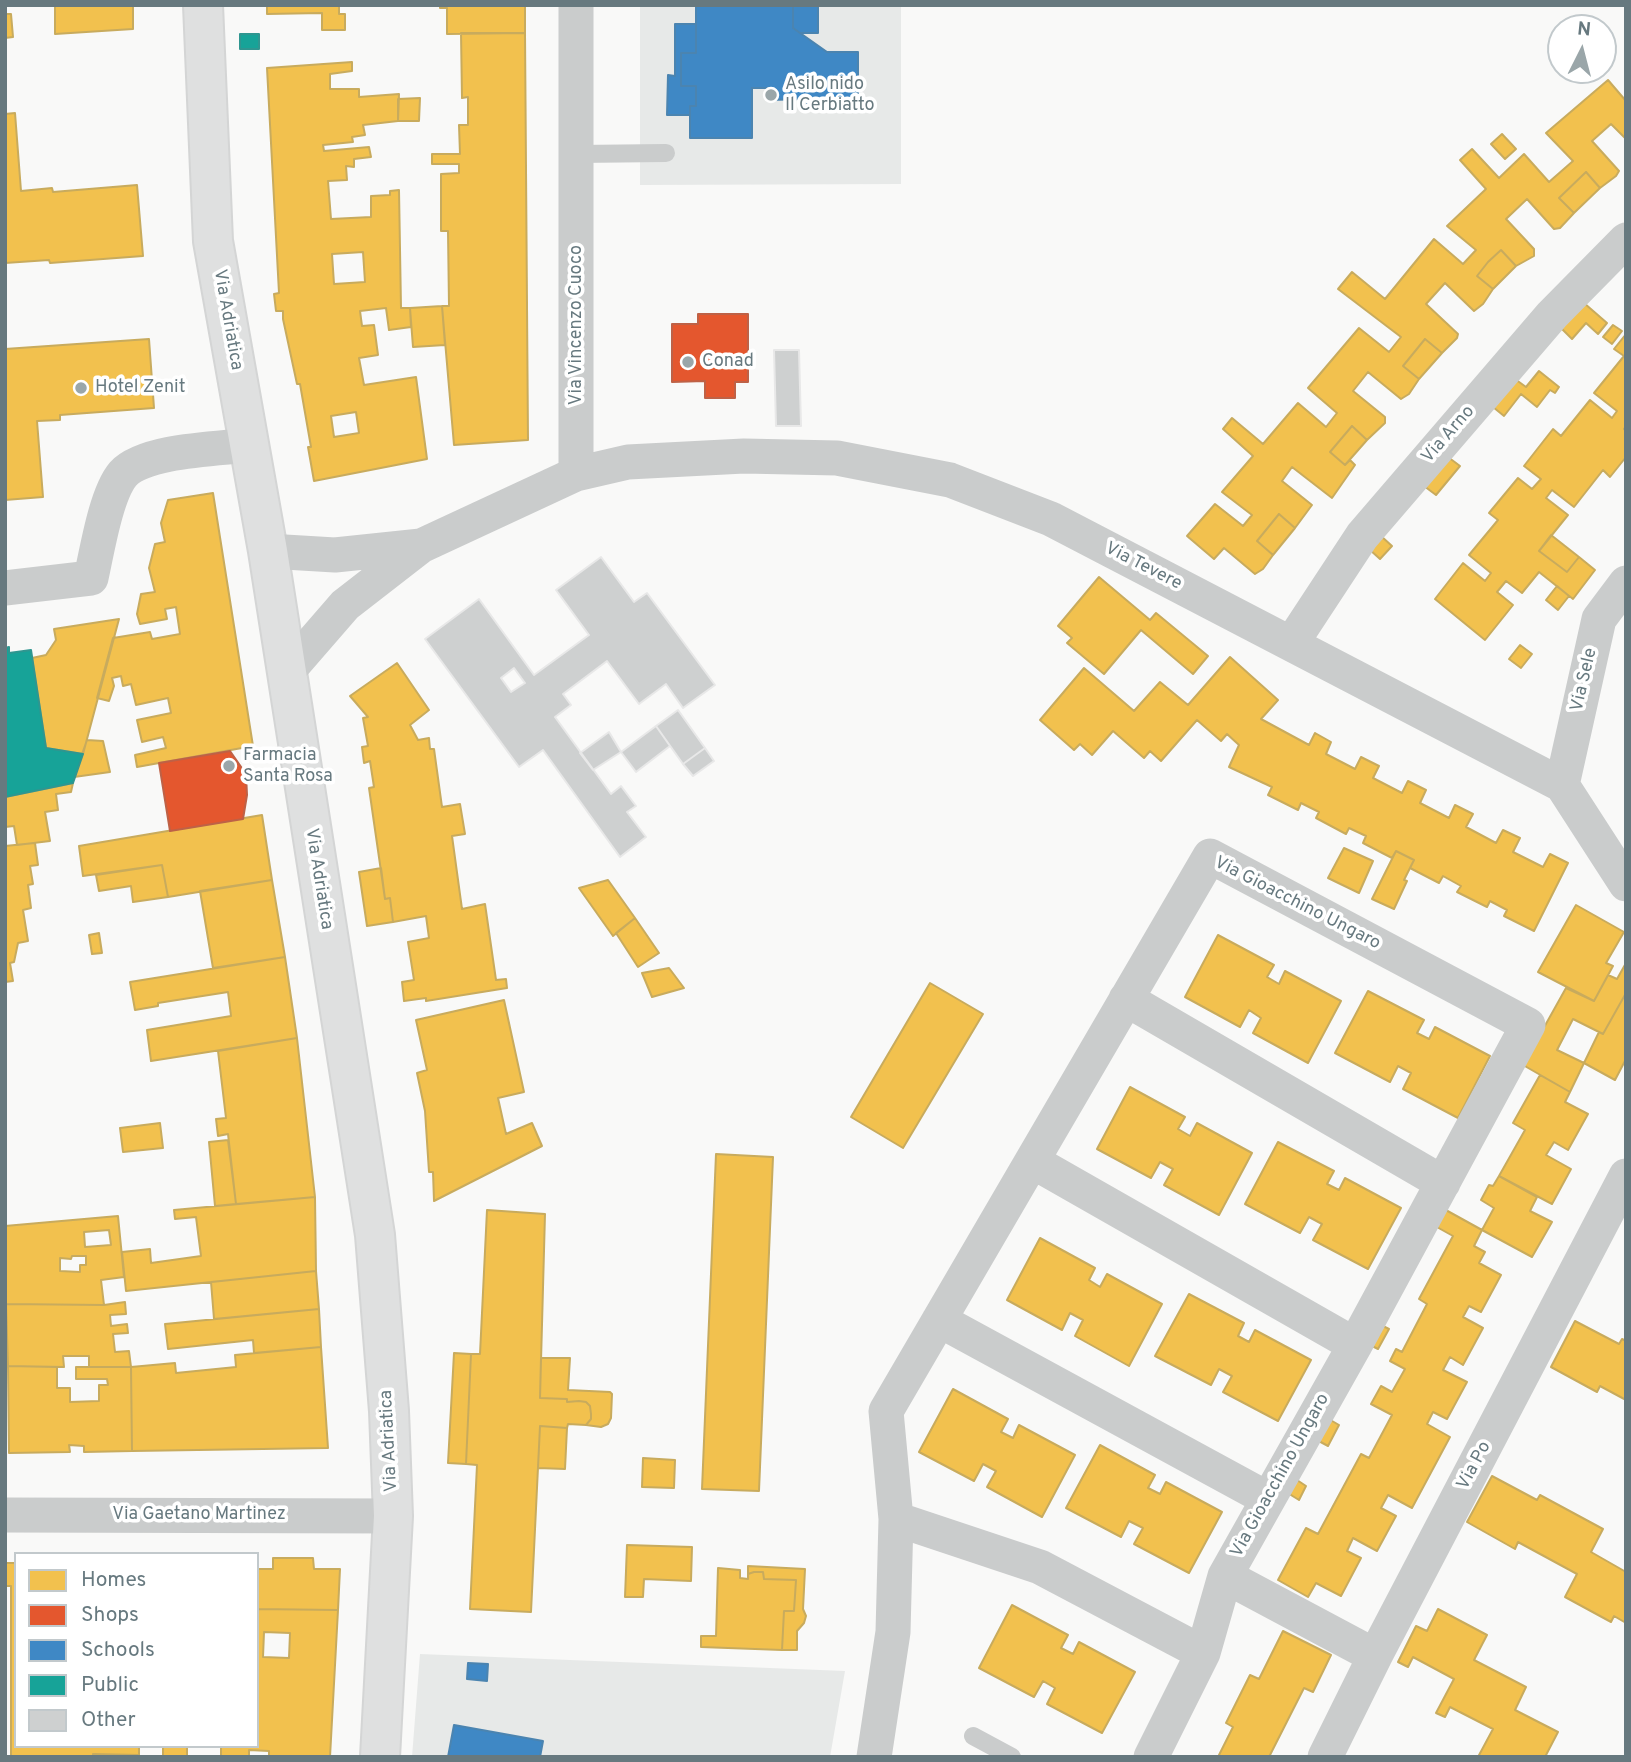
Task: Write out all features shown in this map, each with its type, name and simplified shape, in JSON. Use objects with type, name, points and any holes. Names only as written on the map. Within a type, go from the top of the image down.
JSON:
[{"type":"street","name":"Via Adriatica","points":[[203,5],[213,241],[268,551],[374,1236],[389,1411],[393,1516],[380,1757]]},
{"type":"street","name":"Via Vincenzo Cuoco","points":[[576,5],[576,474]]},
{"type":"street","name":"Via Arno","points":[[1291,643],[1362,536],[1552,315],[1626,240]]},
{"type":"street","points":[[5,588],[90,578],[111,496],[124,473],[142,462],[166,454],[250,445]]},
{"type":"street","name":"Via Tevere","points":[[576,474],[628,462],[744,456],[837,458],[950,480],[1051,519],[1562,785],[1626,884]]},
{"type":"street","points":[[286,673],[345,605],[421,546],[576,474]]},
{"type":"street","points":[[268,551],[335,555],[421,546]]},
{"type":"street","name":"Via Sele","points":[[1562,785],[1599,619],[1626,583]]},
{"type":"street","name":"Via Gioacchino Ungaro","points":[[874,1757],[893,1632],[896,1519],[886,1411],[1210,856],[1528,1025],[1355,1345],[1225,1576],[1203,1653],[1151,1757]]},
{"type":"street","points":[[1126,999],[1443,1183]]},
{"type":"street","points":[[1032,1161],[1355,1345]]},
{"type":"street","name":"Via Po","points":[[1325,1757],[1626,1176]]},
{"type":"street","points":[[939,1320],[1268,1499]]},
{"type":"street","name":"Via Gaetano Martinez","points":[[5,1515],[393,1516]]},
{"type":"street","points":[[896,1519],[1040,1567],[1203,1653]]},
{"type":"street","points":[[1225,1576],[1376,1657]]},
{"type":"lane","points":[[577,154],[666,153]]},
{"type":"lane","points":[[973,1736],[1012,1757]]},
{"type":"shaded area","name":"Asilo nido Il Cerbiatto","points":[[640,5],[901,5],[901,184],[640,185]]},
{"type":"shaded area","points":[[420,1654],[845,1671],[830,1757],[412,1757]]},
{"type":"building: Homes","points":[[55,5],[133,5],[133,29],[55,34]]},
{"type":"building: Homes","points":[[267,5],[339,5],[339,14],[345,14],[345,30],[322,30],[322,13],[267,14]]},
{"type":"building: Homes","points":[[440,5],[525,5],[525,33],[447,34],[447,8],[440,8]]},
{"type":"building: Homes","points":[[5,14],[11,14],[13,37],[5,38]]},
{"type":"building: Homes","points":[[461,33],[525,33],[528,440],[454,445],[442,306],[449,306],[448,231],[441,231],[441,174],[459,173],[459,164],[432,164],[432,154],[460,154],[459,125],[468,125],[468,97],[462,98]]},
{"type":"building: Homes","points":[[352,62],[352,71],[330,74],[330,89],[359,89],[359,97],[399,94],[398,121],[363,125],[365,135],[352,137],[353,142],[323,145],[324,151],[369,147],[371,157],[354,159],[354,167],[346,166],[347,180],[328,181],[331,219],[371,217],[371,196],[390,195],[390,191],[399,190],[401,308],[410,308],[411,327],[389,330],[386,308],[360,311],[362,326],[374,325],[378,355],[359,358],[364,385],[416,377],[427,459],[314,481],[300,384],[297,384],[283,311],[276,311],[274,294],[279,293],[267,68]],"holes":[[[363,252],[365,282],[334,284],[332,254]],[[356,412],[359,433],[334,437],[331,416]]]},
{"type":"building: Homes","points":[[1603,84],[1611,84],[1626,101],[1626,139],[1611,124],[1592,141],[1619,171],[1616,176],[1600,188],[1586,172],[1559,198],[1574,213],[1560,228],[1554,229],[1527,199],[1506,219],[1534,249],[1534,256],[1516,266],[1501,250],[1477,276],[1493,289],[1483,304],[1474,311],[1445,283],[1426,304],[1458,334],[1457,338],[1442,353],[1425,339],[1403,366],[1419,379],[1409,394],[1401,399],[1368,372],[1353,391],[1385,417],[1385,423],[1367,440],[1352,426],[1330,452],[1345,465],[1350,460],[1355,465],[1332,498],[1292,467],[1282,481],[1312,505],[1295,528],[1279,514],[1257,541],[1273,555],[1263,569],[1255,574],[1224,548],[1214,559],[1187,536],[1215,504],[1243,526],[1252,515],[1222,492],[1253,456],[1223,429],[1232,418],[1263,444],[1298,403],[1326,427],[1337,413],[1308,388],[1359,328],[1389,352],[1401,337],[1338,289],[1352,272],[1385,299],[1434,239],[1463,264],[1476,250],[1447,226],[1486,189],[1460,160],[1472,149],[1499,178],[1524,154],[1549,182],[1573,161],[1546,133]]},
{"type":"building: Homes","points":[[420,98],[419,121],[398,121],[398,99]]},
{"type":"building: Homes","points":[[15,113],[21,191],[52,188],[53,192],[137,185],[143,256],[50,263],[49,260],[5,263],[5,114]]},
{"type":"building: Homes","points":[[1502,134],[1516,149],[1505,159],[1491,144]]},
{"type":"building: Homes","points":[[1586,172],[1600,188],[1574,213],[1559,198]]},
{"type":"building: Homes","points":[[1501,250],[1516,266],[1493,289],[1477,276]]},
{"type":"building: Homes","points":[[1584,303],[1607,323],[1598,334],[1586,323],[1572,339],[1561,328]]},
{"type":"building: Homes","points":[[442,306],[445,345],[413,347],[410,308]]},
{"type":"building: Homes","points":[[1613,325],[1622,331],[1612,344],[1603,337]]},
{"type":"building: Homes","points":[[1626,334],[1626,457],[1610,477],[1603,470],[1574,507],[1552,490],[1546,498],[1568,515],[1539,551],[1567,572],[1579,557],[1595,570],[1573,599],[1539,572],[1522,593],[1506,581],[1497,592],[1513,605],[1485,640],[1435,599],[1463,563],[1485,581],[1491,573],[1469,555],[1498,520],[1489,513],[1518,478],[1532,489],[1541,479],[1524,466],[1553,429],[1561,436],[1590,400],[1612,418],[1617,411],[1594,393],[1624,356],[1614,349]]},
{"type":"building: Homes","points":[[149,339],[154,408],[60,415],[60,420],[37,421],[43,497],[5,500],[5,349]]},
{"type":"building: Homes","points":[[1425,339],[1442,353],[1419,379],[1403,366]]},
{"type":"building: Homes","points":[[1539,371],[1559,387],[1555,393],[1550,390],[1537,407],[1521,394],[1504,416],[1493,407],[1515,379],[1526,387]]},
{"type":"building: Homes","points":[[1352,426],[1367,440],[1345,465],[1330,452]]},
{"type":"building: Homes","points":[[1448,457],[1460,466],[1436,495],[1424,486]]},
{"type":"building: Homes","points":[[213,493],[253,746],[137,767],[135,755],[166,748],[163,737],[142,742],[137,720],[171,713],[168,698],[136,705],[131,684],[123,686],[121,676],[112,678],[114,686],[109,701],[97,698],[113,638],[150,632],[152,639],[180,634],[176,607],[165,609],[167,619],[140,624],[137,614],[141,594],[155,592],[149,568],[155,544],[165,542],[161,523],[168,500]]},
{"type":"building: Homes","points":[[1279,514],[1295,528],[1273,555],[1257,541]]},
{"type":"building: Homes","points":[[1551,535],[1579,557],[1567,572],[1539,551]]},
{"type":"building: Homes","points":[[1381,536],[1392,546],[1380,559],[1369,549]]},
{"type":"building: Homes","points":[[1099,577],[1150,620],[1156,613],[1208,656],[1193,674],[1141,630],[1104,674],[1067,643],[1072,638],[1058,626]]},
{"type":"building: Homes","points":[[1557,586],[1569,596],[1558,610],[1546,600]]},
{"type":"building: Homes","points":[[119,619],[83,754],[46,748],[32,658],[46,655],[56,640],[54,629]]},
{"type":"building: Homes","points":[[1520,645],[1532,654],[1521,668],[1509,659]]},
{"type":"building: Homes","points":[[1230,657],[1278,700],[1261,719],[1309,745],[1315,733],[1331,742],[1326,754],[1355,769],[1361,757],[1379,766],[1373,778],[1402,793],[1408,781],[1426,790],[1420,803],[1449,818],[1455,805],[1473,814],[1466,827],[1496,843],[1503,830],[1520,838],[1513,852],[1543,867],[1550,854],[1568,863],[1534,931],[1504,916],[1507,910],[1490,901],[1487,907],[1457,892],[1461,886],[1443,876],[1439,883],[1410,868],[1414,860],[1396,851],[1392,858],[1363,843],[1366,836],[1349,828],[1346,834],[1316,818],[1319,812],[1301,803],[1298,810],[1268,795],[1272,787],[1229,767],[1239,745],[1227,734],[1221,741],[1197,720],[1161,761],[1150,751],[1144,758],[1113,731],[1092,755],[1080,744],[1074,750],[1040,720],[1084,668],[1134,711],[1160,682],[1188,705]]},
{"type":"building: Homes","points":[[397,663],[429,710],[410,725],[418,740],[429,738],[430,749],[434,749],[442,807],[460,804],[465,834],[452,836],[462,909],[485,904],[496,980],[506,979],[507,988],[426,1001],[426,998],[404,1001],[402,982],[414,980],[408,942],[429,938],[426,916],[393,922],[390,898],[385,899],[369,788],[374,787],[370,761],[364,763],[362,747],[368,746],[363,718],[368,717],[350,696]]},
{"type":"building: Homes","points":[[87,740],[103,741],[110,772],[74,777]]},
{"type":"building: Homes","points":[[73,783],[71,792],[56,794],[58,810],[45,812],[50,841],[17,845],[14,826],[5,827],[5,797]]},
{"type":"building: Homes","points":[[262,815],[272,880],[168,897],[162,865],[83,876],[79,846]]},
{"type":"building: Homes","points":[[35,843],[38,865],[30,866],[33,884],[28,885],[31,908],[23,910],[28,941],[18,943],[14,962],[10,963],[13,981],[5,982],[5,846]]},
{"type":"building: Homes","points":[[1344,848],[1373,861],[1359,893],[1328,878]]},
{"type":"building: Homes","points":[[1396,851],[1414,860],[1394,909],[1372,899]]},
{"type":"building: Homes","points":[[162,865],[168,897],[133,902],[131,886],[99,891],[96,875]]},
{"type":"building: Homes","points":[[381,868],[385,899],[390,898],[393,922],[367,926],[359,872]]},
{"type":"building: Homes","points":[[272,880],[285,957],[213,968],[200,891]]},
{"type":"building: Homes","points":[[608,880],[635,918],[613,936],[579,888]]},
{"type":"building: Homes","points":[[1576,905],[1624,932],[1606,963],[1613,966],[1594,1001],[1538,972]]},
{"type":"building: Homes","points":[[635,918],[659,953],[638,967],[616,933]]},
{"type":"building: Homes","points":[[99,933],[102,953],[92,954],[89,935]]},
{"type":"building: Homes","points":[[1218,935],[1274,965],[1267,977],[1279,984],[1285,971],[1341,1001],[1308,1063],[1253,1033],[1261,1018],[1249,1010],[1240,1027],[1185,997]]},
{"type":"building: Homes","points":[[285,957],[297,1038],[151,1061],[147,1030],[231,1016],[228,992],[158,1003],[158,1006],[135,1010],[130,982]]},
{"type":"building: Homes","points":[[1626,963],[1626,993],[1603,1034],[1573,1019],[1557,1050],[1584,1063],[1570,1092],[1523,1065],[1566,988],[1594,1001],[1608,975],[1617,979]]},
{"type":"building: Homes","points":[[669,968],[684,988],[652,997],[642,973]]},
{"type":"building: Homes","points":[[930,983],[983,1014],[903,1148],[851,1117]]},
{"type":"building: Homes","points":[[1368,991],[1424,1020],[1417,1033],[1429,1039],[1435,1027],[1490,1056],[1458,1118],[1403,1089],[1411,1073],[1398,1066],[1390,1082],[1335,1053]]},
{"type":"building: Homes","points":[[1626,993],[1626,1059],[1615,1080],[1584,1063],[1599,1032],[1603,1034]]},
{"type":"building: Homes","points":[[504,1000],[524,1092],[498,1098],[506,1134],[532,1123],[542,1146],[434,1201],[425,1111],[417,1073],[427,1070],[416,1020]]},
{"type":"building: Homes","points":[[297,1038],[315,1197],[236,1204],[228,1134],[218,1136],[216,1119],[226,1118],[218,1051]]},
{"type":"building: Homes","points":[[1540,1075],[1570,1092],[1565,1102],[1588,1114],[1568,1150],[1554,1142],[1546,1155],[1571,1169],[1552,1204],[1499,1176],[1525,1130],[1513,1123]]},
{"type":"building: Homes","points":[[1130,1087],[1185,1117],[1178,1129],[1190,1136],[1197,1123],[1252,1153],[1219,1215],[1164,1185],[1173,1169],[1160,1162],[1151,1178],[1097,1149]]},
{"type":"building: Homes","points":[[160,1123],[163,1148],[123,1152],[120,1128]]},
{"type":"building: Homes","points":[[228,1140],[236,1204],[215,1206],[209,1142]]},
{"type":"building: Homes","points":[[1278,1142],[1334,1171],[1327,1184],[1339,1190],[1345,1178],[1401,1208],[1368,1269],[1313,1240],[1322,1224],[1309,1217],[1300,1233],[1245,1204]]},
{"type":"building: Homes","points":[[716,1154],[773,1157],[759,1491],[702,1489]]},
{"type":"building: Homes","points":[[1499,1176],[1537,1197],[1530,1211],[1552,1222],[1532,1257],[1482,1230],[1494,1208],[1481,1200],[1489,1185],[1493,1186]]},
{"type":"building: Homes","points":[[315,1197],[316,1271],[126,1291],[122,1252],[150,1249],[151,1263],[201,1256],[196,1217],[175,1219],[174,1210]]},
{"type":"building: Homes","points":[[1444,1209],[1482,1230],[1474,1246],[1485,1252],[1479,1263],[1501,1275],[1481,1312],[1469,1306],[1463,1317],[1483,1328],[1463,1365],[1450,1357],[1443,1370],[1467,1382],[1447,1419],[1433,1412],[1427,1424],[1450,1437],[1412,1508],[1388,1495],[1381,1508],[1396,1516],[1377,1551],[1353,1538],[1347,1551],[1361,1558],[1341,1596],[1316,1583],[1308,1597],[1278,1580],[1306,1528],[1318,1534],[1361,1454],[1369,1458],[1392,1415],[1371,1404],[1381,1386],[1392,1392],[1405,1369],[1390,1361],[1396,1349],[1402,1352],[1427,1304],[1419,1299],[1453,1236],[1435,1226]]},
{"type":"building: Homes","points":[[487,1210],[545,1214],[540,1398],[586,1402],[590,1406],[591,1414],[586,1425],[568,1424],[567,1428],[540,1426],[531,1612],[470,1609],[477,1465],[466,1464],[471,1354],[480,1354]]},
{"type":"building: Homes","points":[[118,1216],[124,1277],[101,1280],[104,1305],[6,1304],[5,1226]],"holes":[[[109,1230],[111,1245],[85,1247],[84,1232]],[[72,1256],[86,1256],[86,1265],[80,1265],[80,1272],[60,1271],[60,1258],[71,1259]]]},
{"type":"building: Homes","points":[[1040,1238],[1095,1268],[1089,1280],[1100,1287],[1107,1274],[1162,1304],[1129,1366],[1075,1336],[1083,1320],[1070,1313],[1062,1330],[1007,1300]]},
{"type":"building: Homes","points":[[316,1271],[319,1309],[214,1319],[211,1282]]},
{"type":"building: Homes","points":[[1189,1294],[1244,1323],[1238,1336],[1249,1342],[1255,1330],[1311,1360],[1278,1421],[1223,1392],[1232,1376],[1219,1369],[1211,1385],[1155,1356]]},
{"type":"building: Homes","points":[[125,1302],[126,1314],[110,1315],[111,1326],[127,1324],[128,1333],[113,1334],[115,1352],[129,1351],[131,1367],[89,1367],[89,1356],[63,1356],[64,1367],[8,1366],[6,1304],[104,1305]]},
{"type":"building: Homes","points":[[319,1309],[321,1347],[254,1353],[253,1340],[168,1349],[165,1324]]},
{"type":"building: Homes","points":[[1575,1321],[1619,1344],[1622,1339],[1626,1341],[1626,1400],[1600,1386],[1597,1392],[1551,1367]]},
{"type":"building: Homes","points":[[1379,1324],[1389,1329],[1378,1349],[1368,1344]]},
{"type":"building: Homes","points":[[321,1347],[328,1448],[132,1451],[131,1367],[175,1363],[176,1373],[236,1367],[235,1355]]},
{"type":"building: Homes","points":[[454,1353],[471,1354],[466,1464],[448,1463]]},
{"type":"building: Homes","points":[[541,1358],[570,1358],[568,1390],[610,1392],[611,1418],[608,1424],[601,1427],[586,1425],[591,1414],[590,1406],[586,1402],[540,1398]]},
{"type":"building: Homes","points":[[8,1366],[57,1367],[57,1388],[70,1388],[70,1402],[99,1401],[99,1385],[108,1385],[107,1379],[76,1379],[76,1367],[131,1367],[132,1451],[84,1452],[84,1446],[69,1445],[70,1452],[9,1453]]},
{"type":"building: Homes","points":[[953,1389],[1008,1419],[1001,1432],[1013,1438],[1019,1425],[1075,1455],[1042,1517],[987,1487],[996,1471],[983,1464],[974,1481],[919,1452]]},
{"type":"building: Homes","points":[[1327,1418],[1339,1425],[1328,1446],[1315,1439]]},
{"type":"building: Homes","points":[[540,1426],[567,1428],[565,1469],[538,1468]]},
{"type":"building: Homes","points":[[1100,1445],[1155,1475],[1148,1488],[1160,1494],[1166,1482],[1222,1512],[1189,1573],[1134,1544],[1143,1528],[1129,1521],[1121,1537],[1066,1508]]},
{"type":"building: Homes","points":[[643,1458],[675,1460],[674,1488],[642,1487]]},
{"type":"building: Homes","points":[[1492,1476],[1537,1500],[1540,1495],[1603,1529],[1591,1552],[1626,1572],[1626,1623],[1614,1616],[1611,1622],[1565,1597],[1577,1574],[1518,1542],[1515,1549],[1467,1522]]},
{"type":"building: Homes","points":[[1294,1478],[1306,1486],[1299,1500],[1286,1492]]},
{"type":"building: Homes","points":[[627,1545],[692,1547],[691,1581],[644,1579],[643,1597],[625,1597]]},
{"type":"building: Homes","points":[[273,1558],[313,1558],[314,1569],[340,1569],[338,1610],[259,1609],[259,1569],[273,1569]]},
{"type":"building: Homes","points":[[5,1563],[14,1563],[14,1748],[139,1748],[139,1755],[11,1757],[11,1586],[5,1586]]},
{"type":"building: Homes","points":[[748,1566],[805,1569],[803,1609],[806,1616],[797,1631],[797,1650],[782,1650],[784,1611],[794,1611],[796,1580],[764,1579],[763,1572],[748,1574]]},
{"type":"building: Homes","points":[[718,1568],[740,1570],[740,1578],[748,1579],[748,1574],[763,1572],[764,1579],[796,1580],[794,1611],[784,1611],[782,1650],[701,1647],[701,1636],[716,1636]]},
{"type":"building: Homes","points":[[1012,1605],[1068,1635],[1061,1648],[1073,1654],[1079,1642],[1135,1672],[1102,1733],[1047,1704],[1055,1688],[1043,1681],[1034,1697],[979,1668]]},
{"type":"building: Homes","points":[[259,1609],[338,1610],[330,1757],[269,1757],[269,1751],[249,1750],[249,1757],[221,1757],[221,1748],[259,1748]],"holes":[[[264,1632],[290,1633],[289,1658],[263,1657]]]},
{"type":"building: Homes","points":[[1438,1609],[1487,1635],[1474,1660],[1526,1687],[1515,1710],[1558,1732],[1545,1757],[1478,1757],[1493,1729],[1450,1707],[1445,1717],[1436,1713],[1454,1679],[1413,1657],[1408,1667],[1398,1662],[1416,1626],[1427,1631]]},
{"type":"building: Homes","points":[[1283,1631],[1331,1655],[1313,1692],[1304,1688],[1269,1757],[1218,1757],[1233,1727],[1226,1723],[1250,1675],[1259,1679]]},
{"type":"building: Homes","points":[[163,1748],[187,1748],[187,1757],[163,1757]]},
{"type":"building: Shops","points":[[698,314],[748,314],[748,382],[735,382],[735,398],[705,398],[705,381],[672,382],[672,324],[698,324]]},
{"type":"building: Shops","points":[[230,751],[246,774],[247,795],[243,819],[170,831],[159,763]]},
{"type":"building: Schools","points":[[696,5],[793,5],[793,28],[827,52],[858,52],[858,99],[825,99],[825,110],[807,110],[807,99],[769,100],[769,88],[752,88],[752,138],[690,138],[690,106],[696,106],[696,86],[681,86],[681,53],[696,53]]},
{"type":"building: Schools","points":[[793,5],[818,5],[818,33],[800,33],[793,28]]},
{"type":"building: Schools","points":[[675,24],[696,24],[696,53],[681,53],[681,86],[696,86],[696,106],[690,106],[690,115],[667,115],[668,75],[675,76]]},
{"type":"building: Schools","points":[[468,1663],[488,1664],[487,1681],[467,1679]]},
{"type":"building: Schools","points":[[454,1725],[543,1741],[540,1757],[448,1757]]},
{"type":"building: Public","points":[[240,34],[259,34],[259,49],[240,49]]},
{"type":"building: Public","points":[[9,647],[9,653],[31,650],[46,748],[83,754],[73,783],[5,797],[5,648]]},
{"type":"building: Other","points":[[774,350],[799,350],[801,426],[776,426]]},
{"type":"building: Other","points":[[601,557],[634,602],[647,593],[715,685],[683,708],[666,684],[639,704],[607,661],[563,694],[571,705],[555,717],[611,794],[621,786],[636,806],[627,812],[646,837],[620,857],[543,750],[519,767],[425,639],[479,599],[534,675],[589,635],[556,590]],"holes":[[[514,668],[525,683],[511,692],[501,678]]]},
{"type":"building: Other","points":[[678,710],[705,748],[683,764],[656,726]]},
{"type":"building: Other","points":[[656,726],[670,746],[636,772],[621,752]]},
{"type":"building: Other","points":[[609,732],[621,752],[593,770],[580,753]]},
{"type":"building: Other","points":[[705,748],[714,761],[693,776],[683,764]]},
{"type":"place","name":"Asilo nido Il Cerbiatto","points":[[771,95]]},
{"type":"place","name":"Conad","points":[[688,362]]},
{"type":"place","name":"Hotel Zenit","points":[[81,388]]},
{"type":"place","name":"Farmacia Santa Rosa","points":[[229,766]]}]
